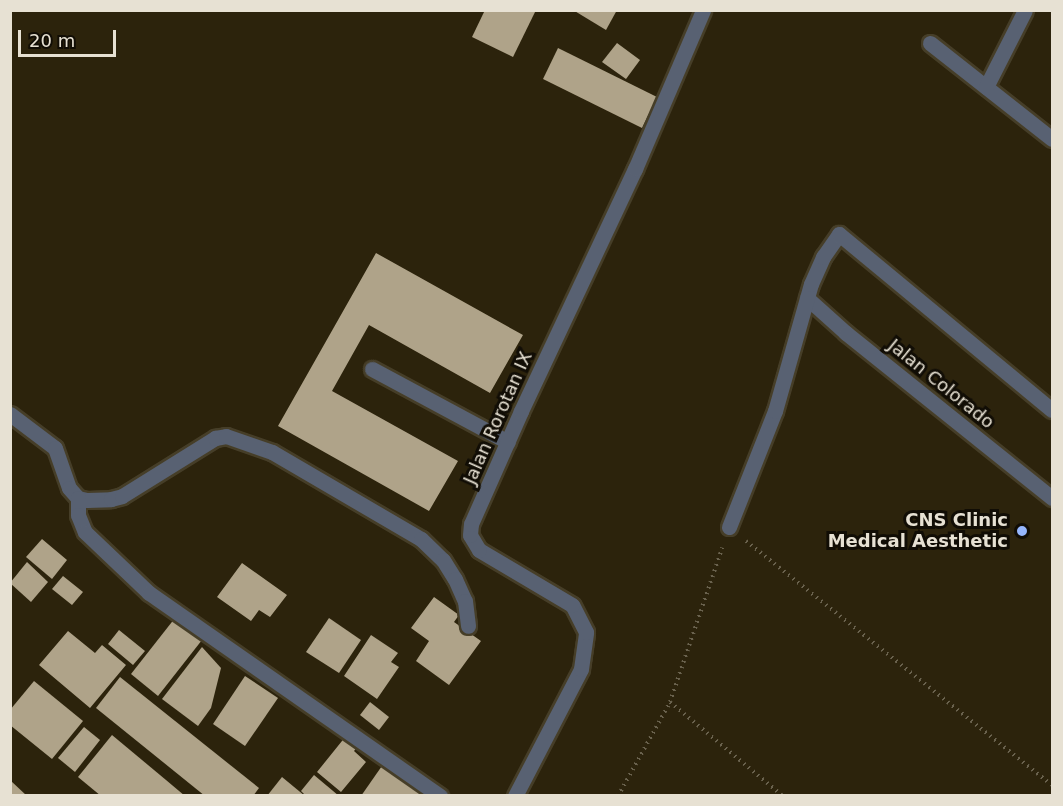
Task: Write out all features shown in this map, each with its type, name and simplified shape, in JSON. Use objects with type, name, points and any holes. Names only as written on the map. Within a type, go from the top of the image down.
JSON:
[{"type":"street","name":"Jalan Rorotan IX","points":[[515,795],[581,669],[586,633],[572,605],[479,550],[470,535],[471,525],[635,169],[703,10]]},
{"type":"street","points":[[986,87],[1025,10]]},
{"type":"street","points":[[930,43],[1053,139]]},
{"type":"street","points":[[729,527],[775,411],[817,269],[838,234],[1053,410]]},
{"type":"street","name":"Jalan Colorado","points":[[807,298],[846,333],[1053,498]]},
{"type":"street","points":[[372,369],[508,441]]},
{"type":"street","points":[[10,414],[55,448],[69,488],[78,498],[78,515],[85,532],[149,593],[440,795]]},
{"type":"street","points":[[78,498],[101,500],[122,496],[215,438],[232,438],[272,452],[421,539],[443,560],[455,579],[465,601],[468,626]]},
{"type":"path","points":[[618,795],[669,702],[729,527],[1053,785]]},
{"type":"path","points":[[669,702],[783,795]]},
{"type":"building","points":[[485,10],[536,10],[513,57],[472,37]]},
{"type":"building","points":[[573,10],[617,10],[606,30]]},
{"type":"building","points":[[617,43],[640,60],[626,79],[602,62]]},
{"type":"building","points":[[558,48],[657,97],[642,128],[543,79]]},
{"type":"building","points":[[376,253],[523,335],[490,393],[369,325],[332,391],[458,461],[429,511],[278,426]]},
{"type":"building","points":[[42,539],[67,560],[52,579],[26,557]]},
{"type":"building","points":[[27,562],[48,582],[31,602],[10,583]]},
{"type":"building","points":[[242,563],[287,595],[270,617],[259,610],[251,621],[217,597]]},
{"type":"building","points":[[63,576],[83,592],[72,605],[52,589]]},
{"type":"building","points":[[434,597],[459,615],[454,622],[481,641],[449,685],[416,661],[429,641],[411,628]]},
{"type":"building","points":[[175,618],[202,640],[158,696],[131,674]]},
{"type":"building","points":[[329,618],[361,640],[339,673],[306,652]]},
{"type":"building","points":[[119,630],[145,651],[133,665],[108,644]]},
{"type":"building","points":[[68,631],[95,653],[102,645],[126,665],[90,708],[39,665]]},
{"type":"building","points":[[371,635],[398,653],[391,662],[399,667],[377,699],[344,676]]},
{"type":"building","points":[[202,647],[221,668],[211,708],[198,726],[162,699]]},
{"type":"building","points":[[245,676],[278,698],[245,746],[213,724]]},
{"type":"building","points":[[120,677],[259,788],[253,796],[205,796],[96,708]]},
{"type":"building","points":[[34,681],[83,721],[52,759],[10,725],[10,710]]},
{"type":"building","points":[[370,702],[389,717],[379,730],[360,715]]},
{"type":"building","points":[[84,727],[100,740],[75,772],[58,758]]},
{"type":"building","points":[[112,735],[185,796],[101,796],[78,777]]},
{"type":"building","points":[[346,736],[358,746],[354,751],[366,762],[341,792],[317,772]]},
{"type":"building","points":[[384,763],[431,796],[361,796]]},
{"type":"building","points":[[314,775],[339,796],[306,796],[301,791]]},
{"type":"building","points":[[282,777],[305,796],[267,796]]},
{"type":"building","points":[[10,780],[27,796],[10,796]]},
{"type":"place","name":"CNS Clinic Medical Aesthetic","points":[[1022,531]]}]
